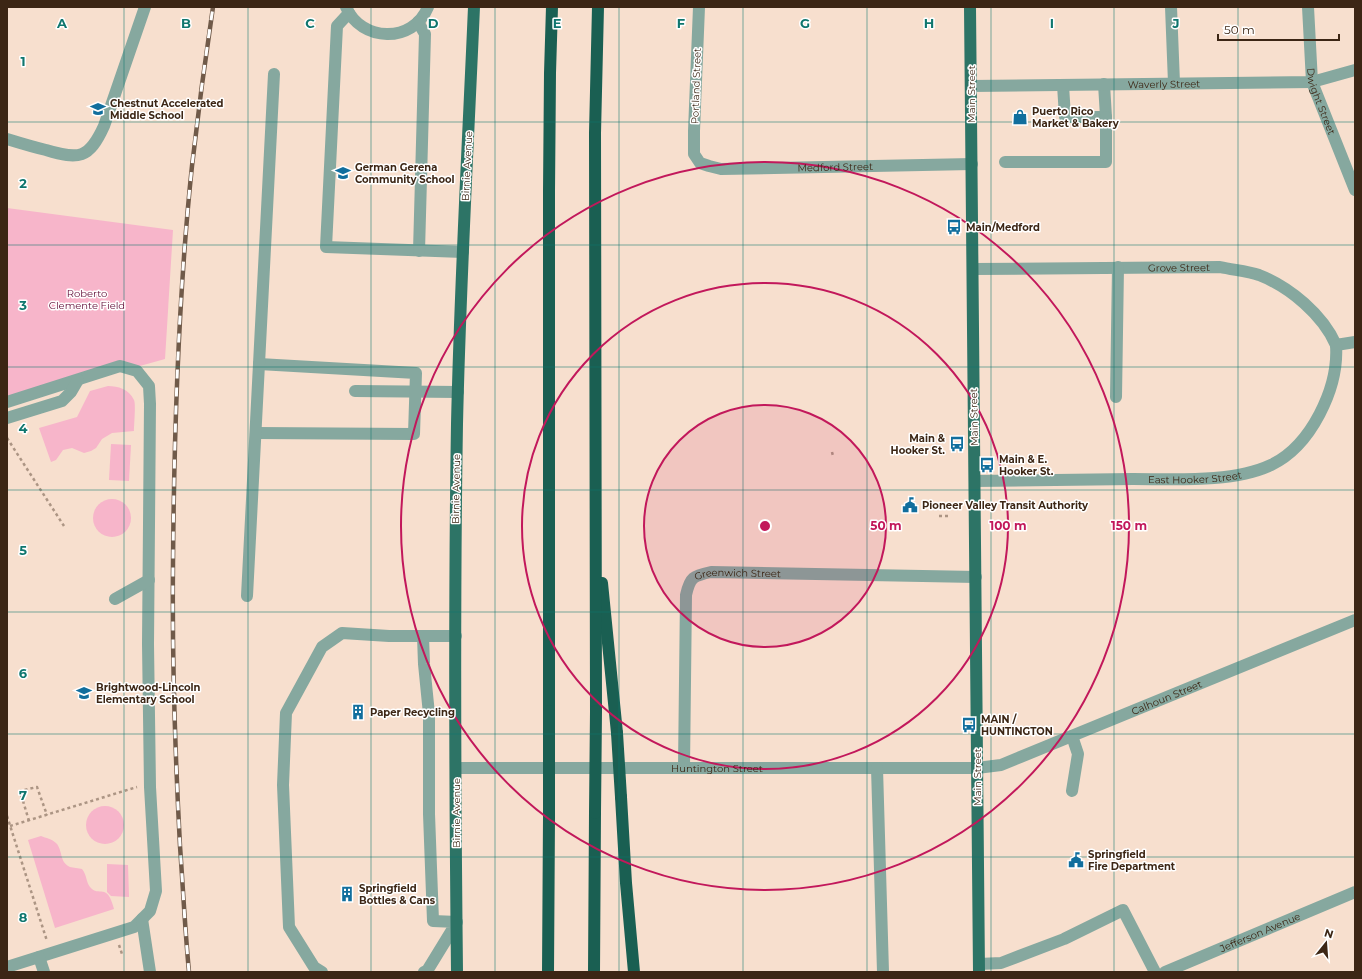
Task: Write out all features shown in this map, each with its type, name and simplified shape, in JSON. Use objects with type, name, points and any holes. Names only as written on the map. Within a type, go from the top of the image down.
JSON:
[{"type":"highway","points":[[548,972],[549,191],[552,7]]},
{"type":"highway","points":[[594,972],[596,711],[595,133],[598,7]]},
{"type":"highway","points":[[596,516],[618,733],[626,882],[634,972]]},
{"type":"main road","name":"Birnie Avenue","points":[[457,972],[456,636],[458,392],[474,7]]},
{"type":"main road","name":"Main Street","points":[[970,7],[979,968]]},
{"type":"street","points":[[7,139],[65,156],[77,156],[86,152],[98,139],[104,126],[145,7]]},
{"type":"street","points":[[428,7],[418,22],[410,28],[395,34],[381,34],[366,30],[359,25],[347,10],[337,26],[326,247],[463,252]]},
{"type":"street","name":"Portland Street","points":[[699,7],[694,154],[700,163]]},
{"type":"street","points":[[1172,7],[1174,83]]},
{"type":"street","name":"Dwight Street","points":[[1308,7],[1312,82],[1355,190]]},
{"type":"street","points":[[418,22],[425,34],[419,251]]},
{"type":"street","name":"Waverly Street","points":[[971,86],[1312,82],[1355,70]]},
{"type":"street","points":[[247,596],[274,74]]},
{"type":"street","points":[[1005,162],[1106,162],[1104,84]]},
{"type":"street","points":[[1063,85],[1065,117],[1106,117]]},
{"type":"street","name":"Medford Street","points":[[700,163],[721,169],[972,164]]},
{"type":"street","points":[[1116,397],[1118,267]]},
{"type":"street","name":"Grove Street","points":[[973,269],[1220,267],[1246,272],[1259,275],[1283,288],[1304,304],[1322,324],[1336,345]]},
{"type":"street","points":[[1336,345],[1355,342]]},
{"type":"street","name":"East Hooker Street","points":[[975,481],[1209,479],[1252,472],[1271,465],[1300,442],[1321,412],[1332,378],[1336,356],[1336,345]]},
{"type":"street","points":[[256,433],[414,434],[414,391],[416,374],[259,364]]},
{"type":"street","points":[[7,402],[120,366],[137,371],[149,386],[148,644],[150,787],[156,891],[150,911],[134,927],[7,967]]},
{"type":"street","points":[[7,418],[62,401],[71,392],[78,380]]},
{"type":"street","points":[[355,391],[458,392]]},
{"type":"street","name":"Greenwich Street","points":[[684,768],[686,596],[688,585],[691,579],[695,576],[711,572],[976,577]]},
{"type":"street","points":[[115,599],[148,580]]},
{"type":"street","name":"Calhoun Street","points":[[977,768],[1001,765],[1355,620]]},
{"type":"street","points":[[322,972],[314,967],[289,928],[283,785],[286,713],[322,647],[342,633],[389,636],[456,636]]},
{"type":"street","points":[[422,636],[429,714],[429,814],[433,921],[457,922],[427,971],[424,972]]},
{"type":"street","points":[[1072,736],[1078,754],[1072,791]]},
{"type":"street","name":"Huntington Street","points":[[456,768],[977,768]]},
{"type":"street","points":[[877,768],[883,972]]},
{"type":"street","name":"Jefferson Avenue","points":[[1165,972],[1355,892]]},
{"type":"street","points":[[979,968],[1001,963],[1064,939],[1123,910],[1155,972]]},
{"type":"street","points":[[142,919],[150,972]]},
{"type":"street","points":[[39,956],[44,972]]},
{"type":"path","points":[[7,438],[64,526]]},
{"type":"path","points":[[939,516],[951,516]]},
{"type":"path","points":[[29,821],[20,791],[37,787],[47,815]]},
{"type":"path","points":[[7,830],[47,815],[137,787]]},
{"type":"path","points":[[7,816],[47,941]]},
{"type":"green space","name":"Roberto Clemente Field","points":[[7,208],[173,230],[165,359],[7,403]]},
{"type":"green space","points":[[108,386],[123,389],[132,396],[135,406],[134,431],[112,433],[102,439],[96,448],[84,453],[72,448],[63,450],[56,460],[51,462],[39,428],[77,417],[90,391]]},
{"type":"green space","points":[[111,444],[131,445],[129,481],[109,480]]},
{"type":"green space","points":[[108,499],[116,499],[126,504],[130,511],[130,525],[126,532],[116,537],[108,537],[98,532],[96,529],[93,522],[93,514],[98,504],[101,502]]},
{"type":"green space","points":[[101,806],[109,806],[119,811],[123,818],[123,832],[119,839],[109,844],[101,844],[91,839],[89,836],[86,829],[86,821],[91,811],[94,809]]},
{"type":"green space","points":[[41,836],[56,843],[60,849],[64,862],[67,865],[82,869],[90,887],[93,890],[109,895],[114,909],[55,928],[28,840]]},
{"type":"green space","points":[[107,864],[128,865],[129,897],[111,896],[107,892]]},
{"type":"railway","points":[[189,972],[180,846],[174,705],[174,464],[180,315],[187,216],[204,67],[213,7]]},
{"type":"place","name":"Chestnut Accelerated Middle School","points":[[98,109]]},
{"type":"place","name":"Puerto Rico Market & Bakery","points":[[1020,117]]},
{"type":"place","name":"German Gerena Community School","points":[[343,173]]},
{"type":"place","name":"Main/Medford","points":[[954,227]]},
{"type":"place","name":"Main & Hooker St.","points":[[957,444]]},
{"type":"place","name":"Main & E. Hooker St.","points":[[987,465]]},
{"type":"place","name":"Pioneer Valley Transit Authority","points":[[910,505]]},
{"type":"place","name":"Brightwood-Lincoln Elementary School","points":[[84,693]]},
{"type":"place","name":"Paper Recycling","points":[[358,712]]},
{"type":"place","name":"MAIN / HUNTINGTON","points":[[969,725]]},
{"type":"place","name":"Springfield Fire Department","points":[[1076,860]]},
{"type":"place","name":"Springfield Bottles & Cans","points":[[347,894]]}]
